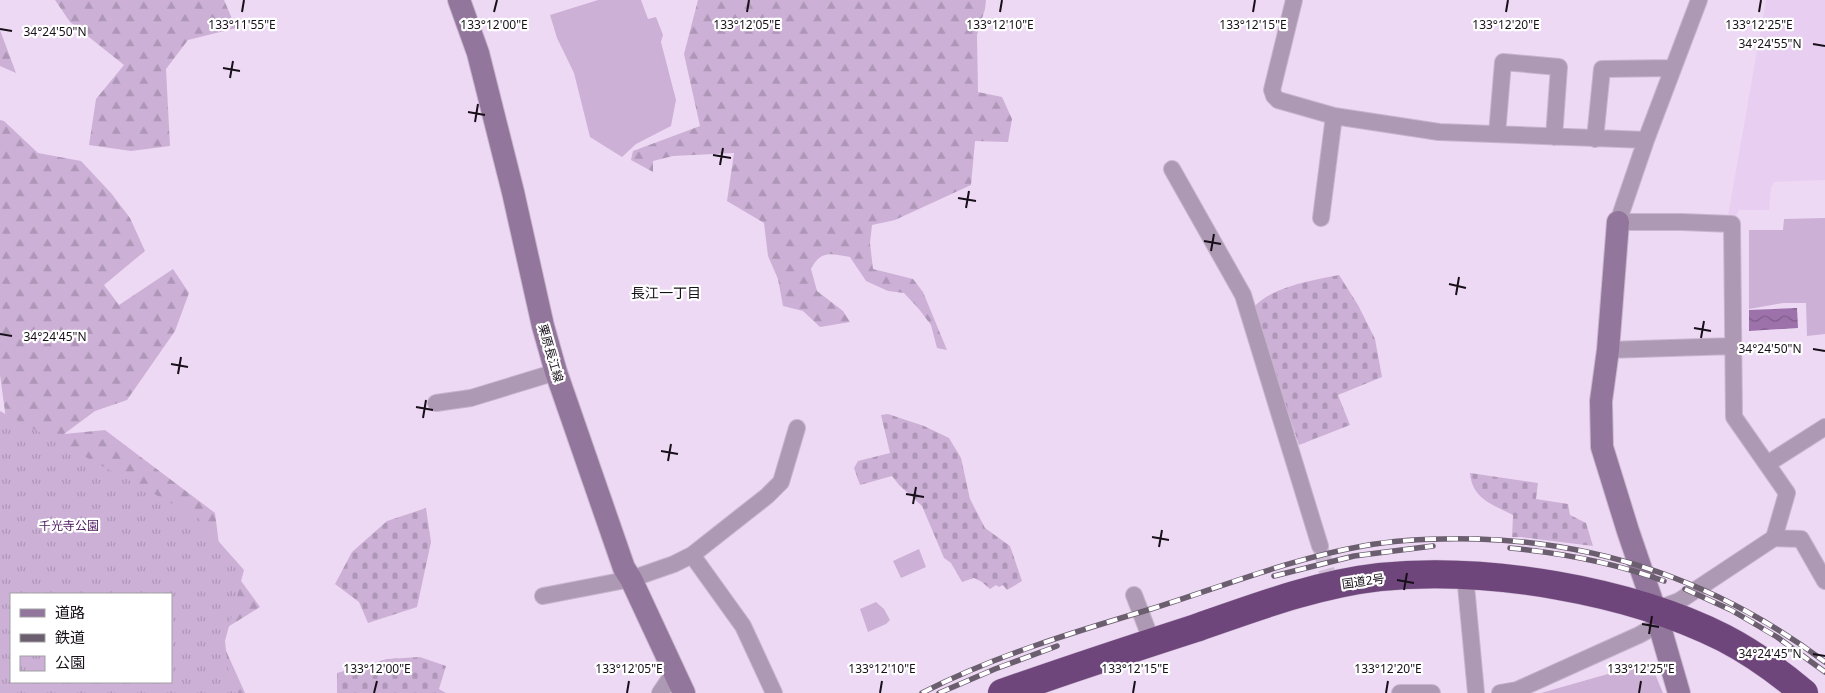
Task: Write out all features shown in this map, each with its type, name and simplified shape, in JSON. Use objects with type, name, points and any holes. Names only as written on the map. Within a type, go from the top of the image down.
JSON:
[{"type":"highway","name":"国道2号","points":[[1002,693],[1261,606],[1329,579],[1465,575],[1558,586],[1586,592],[1657,617],[1682,619],[1724,638],[1769,664],[1804,693]]},
{"type":"main road","name":"栗原長江線","points":[[459,0],[478,53],[513,192],[543,326],[556,372],[624,568],[631,579],[684,693]]},
{"type":"main road","points":[[1618,222],[1608,350],[1601,401],[1602,447],[1657,617],[1679,693]]},
{"type":"street","points":[[1294,0],[1272,90],[1278,100],[1334,116],[1439,132],[1646,140]]},
{"type":"street","points":[[1700,0],[1646,140],[1618,222],[1732,224],[1734,417],[1787,493],[1774,538]]},
{"type":"street","points":[[1497,134],[1503,62],[1560,67],[1554,137]]},
{"type":"street","points":[[1595,138],[1602,69],[1674,68]]},
{"type":"street","points":[[1321,218],[1334,116]]},
{"type":"street","points":[[1172,169],[1243,295],[1320,546]]},
{"type":"street","points":[[1608,350],[1733,346]]},
{"type":"street","points":[[436,402],[471,398],[556,372]]},
{"type":"street","points":[[543,596],[631,579],[674,564],[692,555],[767,496],[781,482],[797,428]]},
{"type":"street","points":[[1767,464],[1825,428]]},
{"type":"street","points":[[1500,693],[1517,690],[1639,636],[1657,617],[1679,601],[1774,538],[1801,539],[1825,581]]},
{"type":"street","points":[[692,555],[743,626],[774,693]]},
{"type":"street","points":[[1465,575],[1476,693]]},
{"type":"street","points":[[1134,594],[1152,642]]},
{"type":"street","points":[[660,693],[675,671]]},
{"type":"street","points":[[1400,693],[1432,693]]},
{"type":"shaded area","points":[[1766,0],[1825,0],[1825,180],[1774,182],[1771,188],[1769,210],[1739,210],[1736,216],[1728,216]]},
{"type":"green space","points":[[55,0],[224,0],[236,28],[188,40],[166,69],[170,146],[131,151],[89,145],[96,99],[124,65],[70,22]]},
{"type":"green space","points":[[598,0],[641,0],[648,19],[656,17],[663,35],[661,42],[676,100],[671,126],[636,144],[622,157],[590,137],[574,73],[557,38],[550,15]]},
{"type":"green space","points":[[698,0],[986,0],[977,35],[978,92],[1002,97],[1012,119],[1008,142],[975,141],[971,185],[895,220],[872,225],[870,243],[873,269],[913,279],[923,292],[947,350],[937,348],[931,325],[904,293],[888,291],[866,281],[850,257],[828,254],[819,258],[811,269],[817,291],[843,311],[850,322],[820,327],[803,311],[783,306],[778,279],[768,256],[764,223],[727,201],[734,153],[673,156],[653,161],[653,172],[631,160],[633,151],[700,126],[684,54]]},
{"type":"green space","points":[[0,30],[16,73],[0,66]]},
{"type":"green space","points":[[0,120],[4,121],[38,153],[81,161],[111,193],[130,218],[145,251],[104,285],[119,305],[173,269],[189,293],[175,331],[127,400],[95,411],[64,434],[105,430],[215,513],[220,552],[260,607],[218,633],[245,693],[171,693],[172,593],[10,593],[10,683],[0,693],[7,426],[0,375]]},
{"type":"green space","points":[[1825,218],[1825,334],[1807,336],[1806,303],[1783,303],[1749,309],[1749,230],[1783,230],[1784,219]]},
{"type":"green space","points":[[1339,275],[1358,305],[1375,339],[1382,377],[1338,395],[1350,425],[1299,445],[1253,308],[1270,295],[1281,290],[1305,282]]},
{"type":"green space","name":"千光寺公園","points":[[0,411],[197,517],[244,570],[225,641],[229,677],[238,693],[0,693]]},
{"type":"green space","points":[[888,414],[924,426],[949,438],[961,458],[970,499],[985,528],[1010,546],[1022,581],[1007,590],[1003,585],[999,587],[996,585],[990,589],[974,578],[962,582],[951,563],[944,558],[922,506],[892,476],[860,485],[854,468],[858,461],[890,453],[881,415]]},
{"type":"green space","points":[[1470,473],[1538,483],[1536,499],[1568,504],[1570,515],[1586,523],[1593,546],[1512,537],[1513,515],[1484,500],[1475,489]]},
{"type":"green space","points":[[426,508],[431,542],[417,607],[368,623],[359,602],[335,584],[352,552],[387,521]]},
{"type":"green space","points":[[919,549],[926,567],[901,578],[893,561]]},
{"type":"green space","points":[[876,602],[884,609],[890,620],[886,624],[868,632],[860,609]]},
{"type":"green space","points":[[420,657],[446,666],[439,689],[446,693],[337,693],[337,673],[387,659]]},
{"type":"green space","points":[[1650,662],[1663,693],[1541,693]]},
{"type":"water","points":[[1797,308],[1798,328],[1749,331],[1749,310]]},
{"type":"tunnel","points":[[1320,546],[1327,572]]},
{"type":"railway","points":[[922,693],[977,667],[1006,656],[1282,566],[1363,546],[1406,540],[1435,539],[1526,542],[1572,549],[1617,559],[1661,573],[1704,590],[1786,635],[1825,662]]},
{"type":"railway","points":[[1274,576],[1354,556],[1433,546]]},
{"type":"railway","points":[[1510,548],[1588,560],[1627,569],[1664,581]]},
{"type":"railway","points":[[1685,589],[1731,610],[1777,637],[1825,672]]},
{"type":"railway","points":[[939,693],[995,669],[1057,646]]},
{"type":"district","name":"長江一丁目","points":[[666,292]]}]
